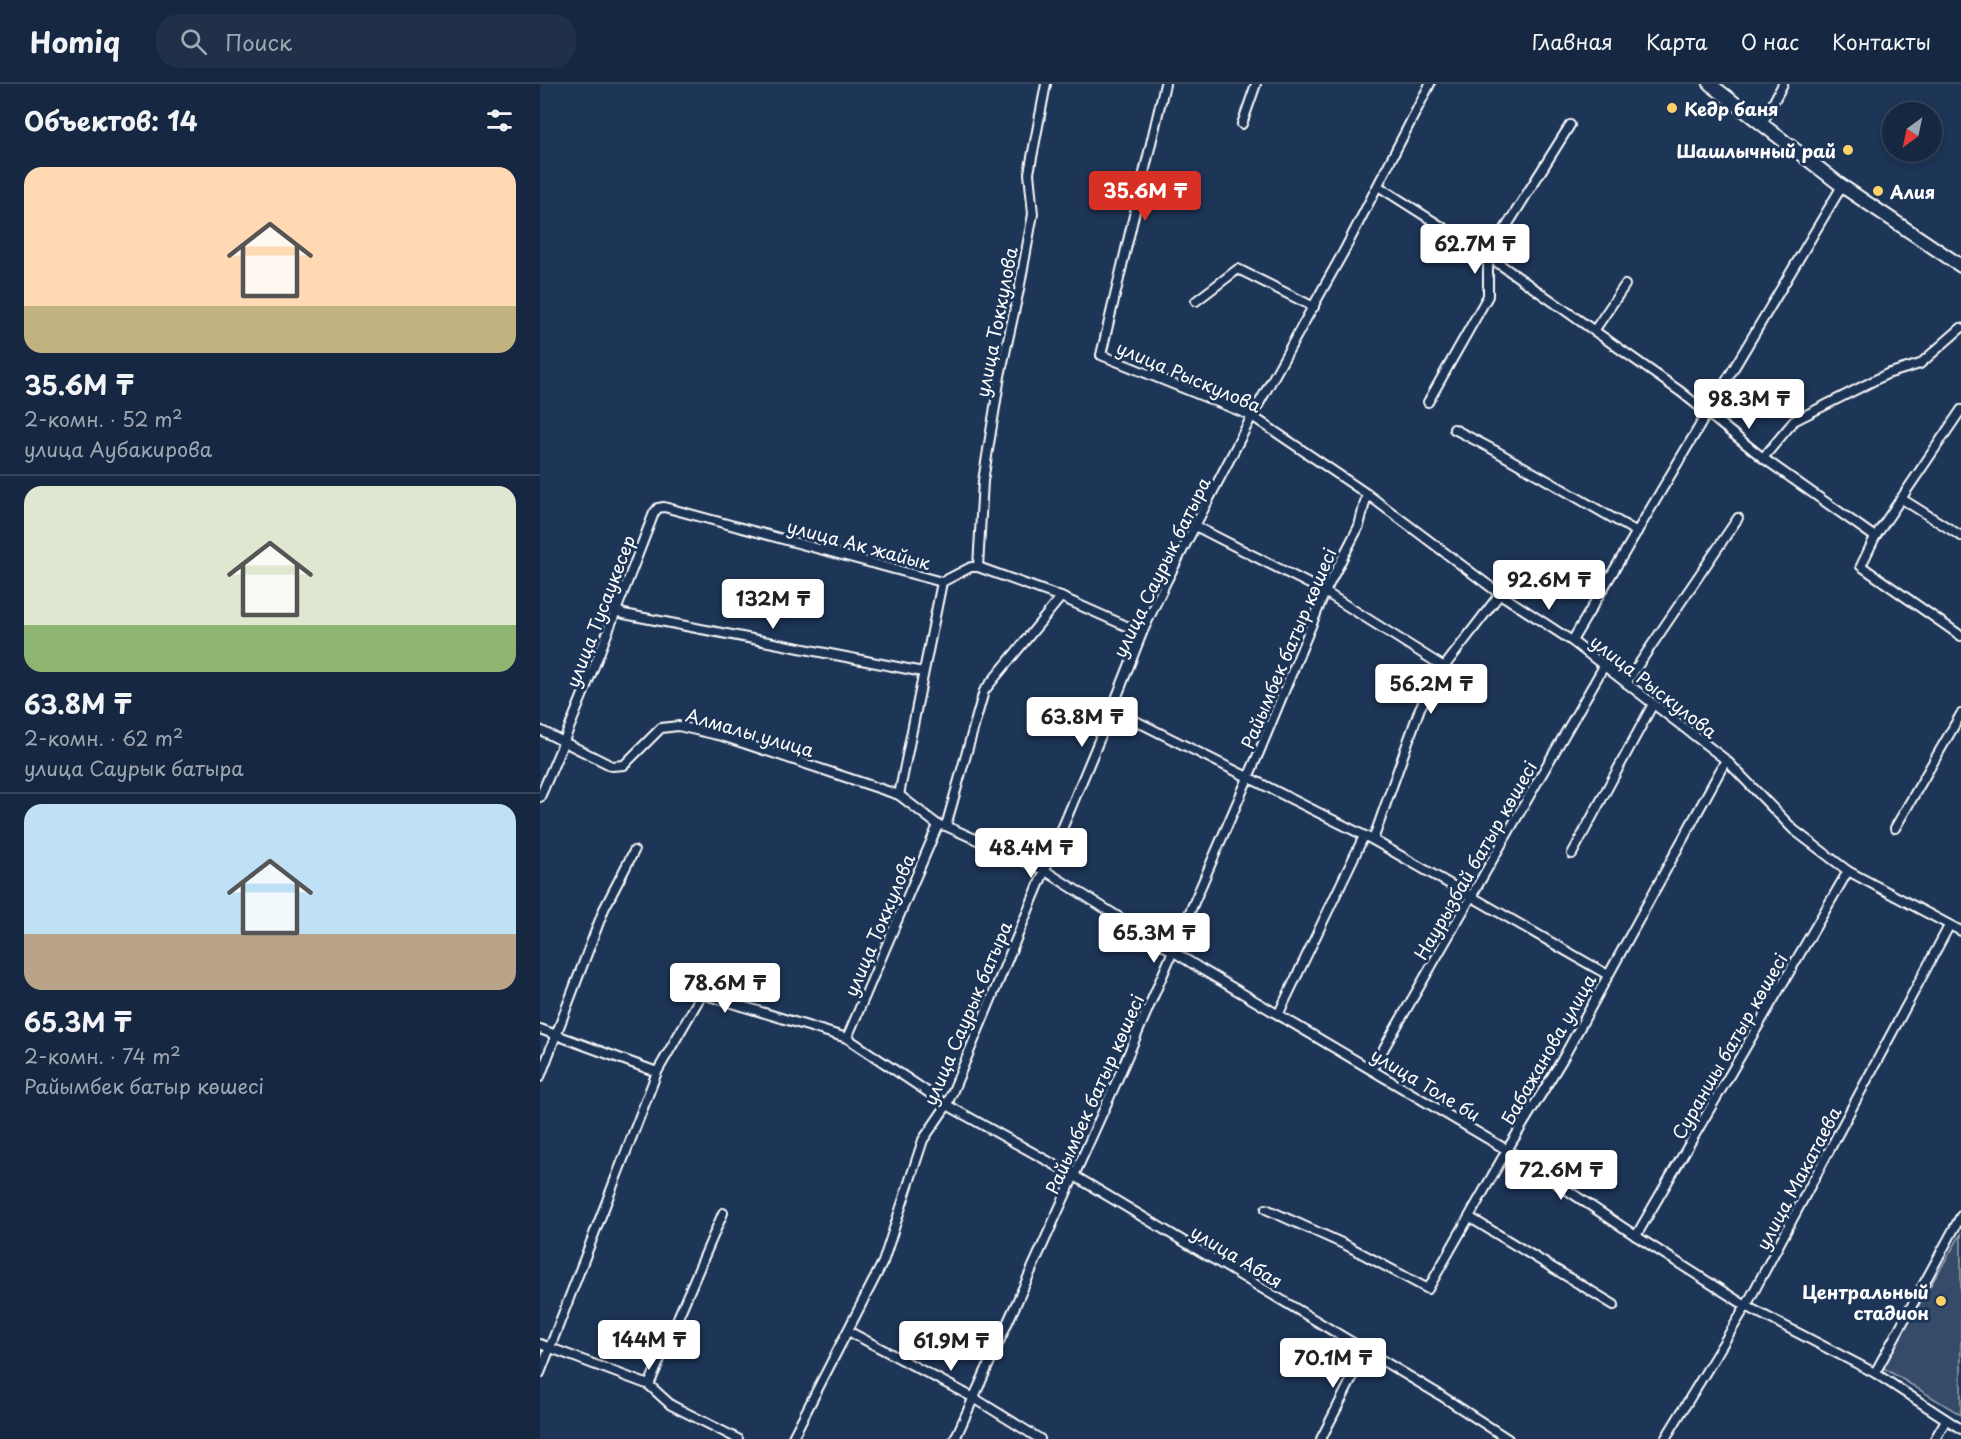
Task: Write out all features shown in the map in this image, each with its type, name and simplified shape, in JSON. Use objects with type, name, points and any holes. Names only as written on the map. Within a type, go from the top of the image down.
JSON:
[{"type":"main road","points":[[1710,84],[1842,186],[1961,266]]},
{"type":"street","name":"улица Токкулова","points":[[978,567],[983,481],[1000,376],[1033,214],[1029,173],[1046,84]]},
{"type":"street","name":"улица Рыскулова","points":[[1165,84],[1101,355],[1252,416],[1367,494],[1500,594],[1572,641],[1726,760],[1794,830],[1848,871],[1961,931]]},
{"type":"street","points":[[1242,124],[1256,84]]},
{"type":"street","name":"улица Саурык батыра","points":[[792,1439],[883,1262],[923,1140],[947,1105],[1142,633],[1252,416],[1314,307],[1430,84]]},
{"type":"street","points":[[1762,124],[1783,84]]},
{"type":"street","points":[[1428,402],[1488,296],[1488,256],[1570,125]]},
{"type":"street","points":[[1378,186],[1488,256],[1681,392],[1763,458],[1875,537]]},
{"type":"street","points":[[1572,641],[1842,186]]},
{"type":"street","points":[[1197,301],[1238,269],[1314,307]]},
{"type":"street","points":[[1594,332],[1625,285]]},
{"type":"street","points":[[1763,458],[1794,421],[1887,374],[1920,364],[1961,328]]},
{"type":"street","points":[[1961,410],[1875,537],[1861,566],[1961,636]]},
{"type":"street","points":[[1454,429],[1637,532]]},
{"type":"street","name":"Райымбек батыр көшесі","points":[[955,1439],[1174,951],[1325,592],[1359,526],[1367,494]]},
{"type":"street","points":[[1902,499],[1961,536]]},
{"type":"street","name":"улица Ак жайык","points":[[664,507],[942,582],[971,567],[978,567]]},
{"type":"street","name":"улица Тусаукесер","points":[[540,797],[590,680],[654,513],[658,508],[664,507]]},
{"type":"street","points":[[1626,683],[1738,518]]},
{"type":"street","points":[[1195,526],[1325,592],[1444,667]]},
{"type":"street","points":[[978,567],[1061,597],[1142,633]]},
{"type":"street","points":[[899,795],[942,582]]},
{"type":"street","points":[[1373,840],[1420,708],[1444,667],[1500,594]]},
{"type":"street","name":"улица Токкулова","points":[[847,1038],[942,825],[984,691],[1061,597]]},
{"type":"street","points":[[615,610],[624,614],[923,672]]},
{"type":"street","name":"Наурызбай батыр көшесі","points":[[1372,1069],[1604,666]]},
{"type":"street","points":[[1572,854],[1653,704]]},
{"type":"street","points":[[1112,709],[1373,840],[1608,975]]},
{"type":"street","points":[[1895,828],[1961,714]]},
{"type":"street","name":"Алмалы улица","points":[[540,730],[618,767],[624,765],[662,728],[678,726],[722,736],[899,795]]},
{"type":"street","name":"Бабажанова улица","points":[[1266,1209],[1346,1245],[1428,1288],[1507,1150],[1562,1060],[1726,760]]},
{"type":"street","name":"улица Толе би","points":[[899,795],[942,825],[1044,870],[1201,969],[1279,1013],[1507,1150],[1746,1306],[1875,1373],[1961,1429]]},
{"type":"street","points":[[1279,1013],[1364,836]]},
{"type":"street","points":[[540,1077],[604,909],[634,851]]},
{"type":"street","name":"Сураншы батыр көшесі","points":[[1636,1236],[1848,871]]},
{"type":"street","name":"улица Макатаева","points":[[1665,1439],[1746,1306],[1949,926]]},
{"type":"street","name":"улица Абая","points":[[657,1072],[702,994],[847,1038],[947,1105],[1073,1175],[1508,1439]]},
{"type":"street","points":[[540,1029],[657,1072],[540,1373]]},
{"type":"street","points":[[649,1385],[723,1213]]},
{"type":"street","points":[[1875,1373],[1961,1216]]},
{"type":"street","points":[[1469,1217],[1614,1305]]},
{"type":"street","points":[[848,1331],[974,1398],[1040,1439]]},
{"type":"street","points":[[540,1344],[649,1385],[671,1406],[738,1439]]},
{"type":"street","points":[[1321,1439],[1366,1351]]},
{"type":"street","points":[[1935,1439],[1946,1420]]},
{"type":"shaded area","name":"Центральный стадион","points":[[1961,1234],[1961,1415],[1882,1367]]},
{"type":"place","name":"Кедр баня","points":[[1672,108]]},
{"type":"place","name":"Шашлычный рай","points":[[1848,150]]},
{"type":"place","name":"Алия","points":[[1878,191]]},
{"type":"place","name":"Центральный стадион","points":[[1941,1301]]}]
